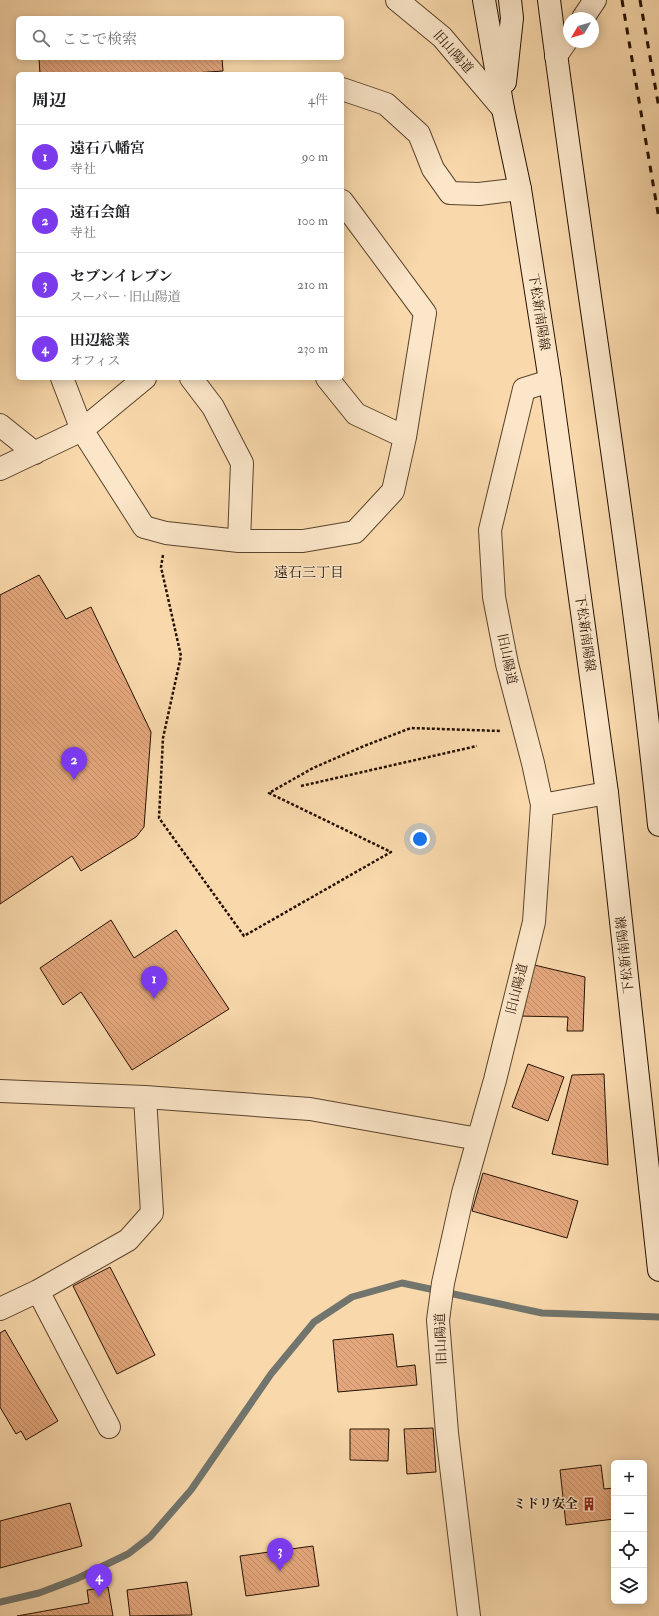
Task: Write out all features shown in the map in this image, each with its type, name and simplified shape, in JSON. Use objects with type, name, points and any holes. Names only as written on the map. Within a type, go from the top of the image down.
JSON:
[{"type":"street","name":"旧山陽道","points":[[397,0],[442,37],[502,109]]},
{"type":"street","name":"下松新南陽線","points":[[484,0],[502,109],[520,188],[550,381],[607,792],[659,1270]]},
{"type":"street","points":[[502,109],[512,18],[510,0]]},
{"type":"street","points":[[549,0],[589,294],[625,534],[659,825]]},
{"type":"street","points":[[587,12],[595,0]]},
{"type":"street","points":[[556,56],[563,46]]},
{"type":"street","points":[[344,90],[386,104],[419,134],[433,169],[450,193],[479,194],[520,188]]},
{"type":"street","points":[[63,380],[82,430],[144,527],[166,533],[239,541],[303,541],[355,532],[392,491],[405,437],[425,313],[345,212]]},
{"type":"street","points":[[0,469],[82,430],[143,380]]},
{"type":"street","points":[[193,380],[213,407],[242,463],[239,541]]},
{"type":"street","points":[[329,380],[356,414],[405,437]]},
{"type":"street","name":"旧山陽道","points":[[469,1616],[447,1433],[438,1320],[447,1268],[464,1193],[495,1080],[534,922],[542,805],[533,763],[507,664],[494,597],[490,530],[524,389],[550,381]]},
{"type":"street","points":[[0,425],[34,453]]},
{"type":"street","points":[[542,805],[607,792]]},
{"type":"street","points":[[0,1091],[145,1097],[310,1109],[478,1139]]},
{"type":"street","points":[[0,1309],[38,1291],[128,1240],[152,1213],[145,1097]]},
{"type":"street","points":[[38,1291],[109,1427]]},
{"type":"path","points":[[166,533],[161,567],[181,656],[163,738],[159,818],[244,936],[391,852],[269,793],[313,768],[411,728],[525,732]]},
{"type":"path","points":[[301,786],[478,746]]},
{"type":"building","points":[[39,60],[222,60],[223,71],[208,72],[40,72]]},
{"type":"building","points":[[39,575],[66,619],[91,607],[151,732],[144,827],[136,837],[81,871],[72,856],[0,904],[0,595]]},
{"type":"building","points":[[111,920],[134,958],[176,930],[229,1009],[132,1070],[81,992],[63,1005],[40,968]]},
{"type":"building","points":[[530,964],[585,977],[583,1031],[567,1031],[568,1017],[518,1016]]},
{"type":"building","points":[[528,1064],[564,1077],[548,1121],[512,1107]]},
{"type":"building","points":[[604,1074],[608,1165],[552,1154],[572,1075]]},
{"type":"building","points":[[483,1173],[578,1201],[567,1238],[472,1211]]},
{"type":"building","points":[[110,1267],[155,1355],[117,1374],[73,1286]]},
{"type":"building","points":[[5,1330],[58,1421],[26,1440],[21,1431],[16,1434],[0,1407],[0,1333]]},
{"type":"building","points":[[393,1334],[397,1367],[415,1365],[417,1385],[338,1392],[333,1340]]},
{"type":"building","points":[[433,1428],[436,1472],[407,1474],[404,1429]]},
{"type":"building","points":[[350,1429],[389,1429],[388,1461],[350,1460]]},
{"type":"building","name":"ミドリ安全","points":[[601,1465],[604,1489],[611,1488],[611,1519],[566,1525],[560,1470]]},
{"type":"building","points":[[70,1503],[82,1546],[0,1568],[0,1521]]},
{"type":"building","points":[[313,1546],[319,1586],[246,1596],[240,1556]]},
{"type":"building","points":[[187,1582],[192,1615],[130,1616],[127,1590]]},
{"type":"building","points":[[108,1587],[113,1616],[17,1616],[89,1603],[87,1590]]},
{"type":"waterway","points":[[0,1602],[39,1593],[76,1579],[128,1554],[150,1537],[191,1490],[271,1374],[314,1322],[352,1297],[402,1283],[542,1313],[659,1317]]},
{"type":"railway","points":[[622,0],[659,219]]},
{"type":"railway","points":[[640,0],[659,108]]},
{"type":"place","name":"遠石会館","points":[[74,780]]},
{"type":"place","name":"遠石八幡宮","points":[[154,999]]},
{"type":"place","name":"ミドリ安全","points":[[589,1504]]},
{"type":"place","name":"セブンイレブン","points":[[280,1571]]},
{"type":"place","name":"田辺総業","points":[[99,1597]]},
{"type":"district","name":"遠石三丁目","points":[[309,572]]}]
